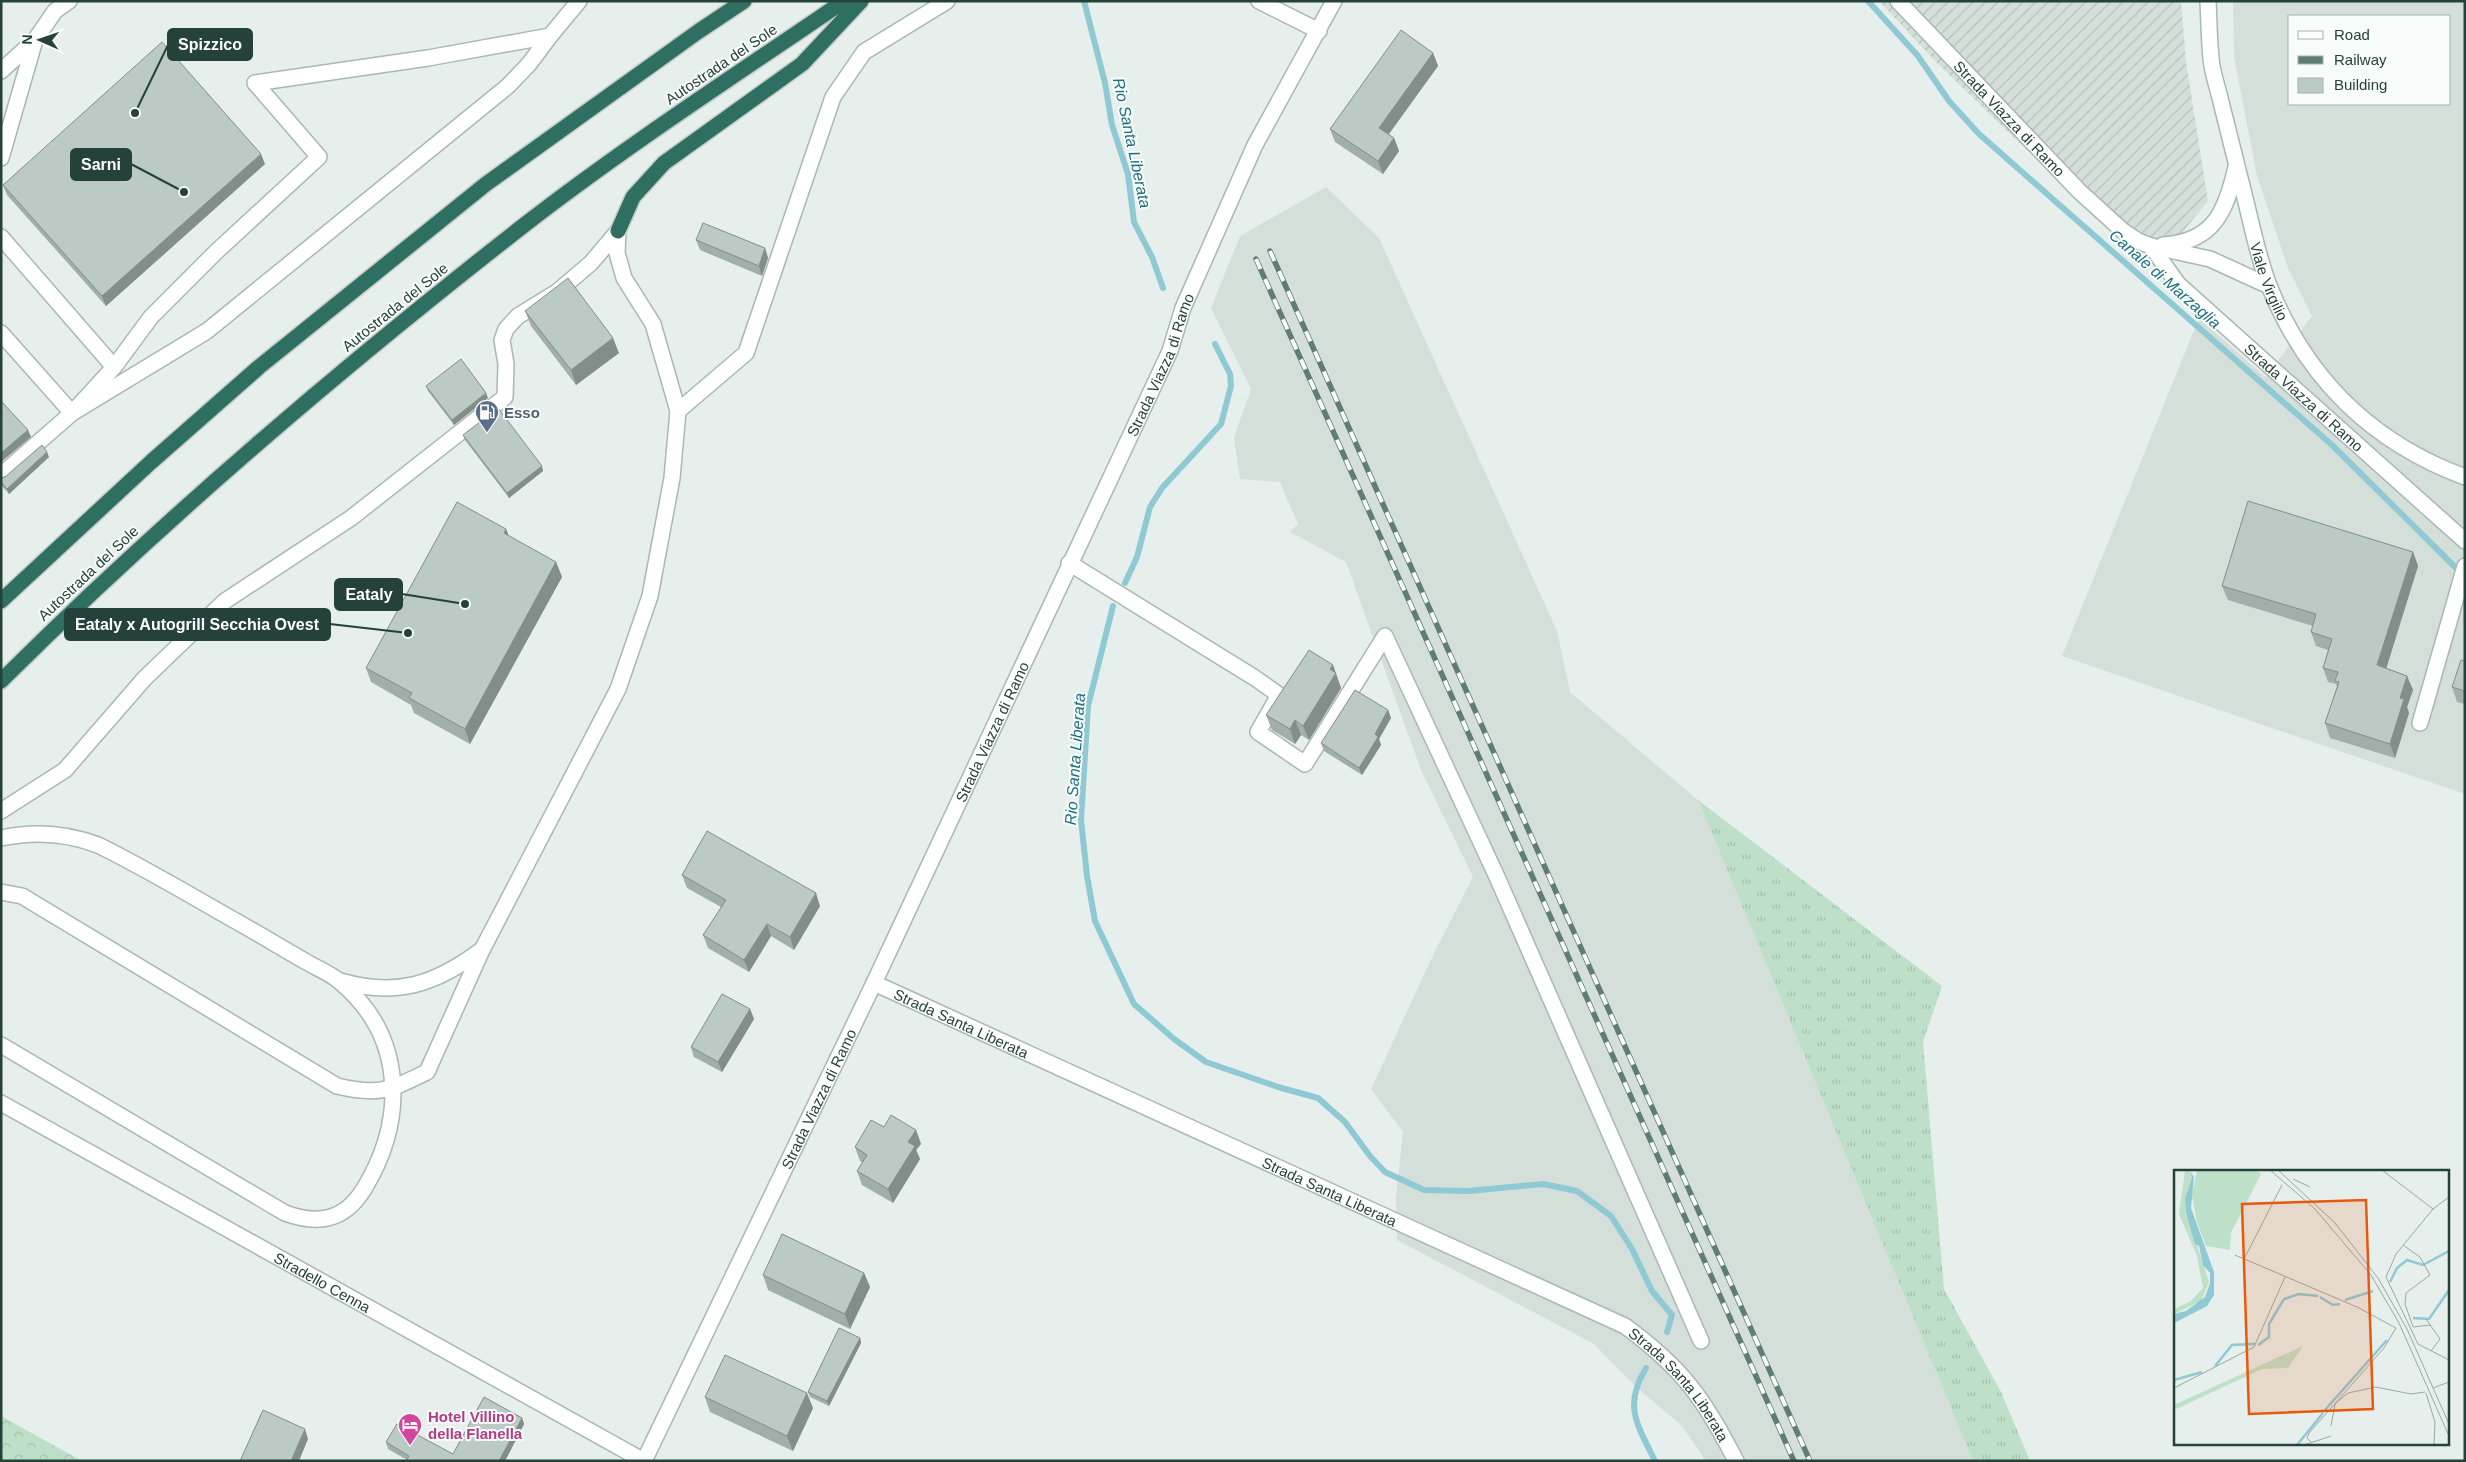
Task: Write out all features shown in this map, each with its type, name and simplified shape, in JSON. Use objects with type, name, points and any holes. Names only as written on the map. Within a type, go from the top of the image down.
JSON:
[{"type":"highway","points":[[1,601],[151,462],[274,355],[486,184],[699,31],[744,1]]},
{"type":"highway","name":"Autostrada del Sole","points":[[1,681],[86,597],[315,393],[524,226],[642,139],[844,1]]},
{"type":"highway","points":[[618,231],[633,197],[664,163],[802,64],[861,1]]},
{"type":"street","points":[[1,71],[34,40],[55,11],[69,1]]},
{"type":"street","points":[[72,413],[207,331],[508,86],[529,64],[579,1]]},
{"type":"street","points":[[678,411],[746,353],[832,97],[864,52],[947,1]]},
{"type":"street","points":[[1259,1],[1319,31]]},
{"type":"street","name":"Strada Viazza di Ramo","points":[[644,1461],[874,983],[1069,563],[1170,351],[1183,308],[1255,145],[1334,1]]},
{"type":"street","name":"Strada Viazza di Ramo","points":[[1898,1],[2079,192],[2123,231],[2138,241],[2151,246],[2210,259],[2270,286]]},
{"type":"street","name":"Viale Virgilio","points":[[2208,1],[2211,59],[2237,165],[2270,286],[2288,326],[2306,358],[2330,387],[2354,411],[2394,443],[2465,476]]},
{"type":"street","points":[[1,475],[72,413],[114,367],[151,317],[217,251],[319,157],[255,82],[428,58],[550,36]]},
{"type":"street","points":[[1,158],[34,40]]},
{"type":"street","points":[[2151,246],[2175,244],[2198,237],[2212,226],[2228,200],[2237,165]]},
{"type":"street","points":[[1,892],[22,896],[338,1086],[375,1092],[394,1088],[427,1072],[482,950],[618,689],[650,596],[672,478],[678,411],[653,324],[624,278],[617,253],[618,231]]},
{"type":"street","points":[[1,811],[65,770],[144,679],[225,600],[351,518],[505,397],[506,364],[502,340],[506,329],[518,316],[557,292],[591,264],[618,231]]},
{"type":"street","points":[[2,238],[114,367]]},
{"type":"street","name":"Strada Viazza di Ramo","points":[[2151,246],[2178,284],[2465,540]]},
{"type":"street","points":[[1,333],[72,413]]},
{"type":"street","points":[[1069,563],[1255,678],[1279,695],[1258,732],[1305,764],[1385,636],[1497,877],[1701,1341]]},
{"type":"street","points":[[2420,723],[2465,566]]},
{"type":"street","points":[[1,838],[38,833],[83,839],[98,845],[339,980],[364,988],[410,987],[455,970],[482,950]]},
{"type":"street","points":[[1,1044],[285,1213],[302,1219],[316,1221],[337,1216],[360,1195],[377,1167],[389,1136],[393,1112],[394,1088],[388,1056],[375,1022],[339,980]]},
{"type":"street","name":"Strada Santa Liberata","points":[[874,983],[1625,1326],[1674,1367],[1698,1394],[1714,1417],[1736,1461]]},
{"type":"street","name":"Stradello Cenna","points":[[1,1103],[644,1461]]},
{"type":"shaded area","points":[[1879,1],[2181,1],[2186,62],[2208,201],[2181,234],[2128,248],[1936,62]]},
{"type":"shaded area","points":[[2233,1],[2465,1],[2465,794],[2062,656],[2199,318],[2265,377],[2312,316],[2288,268],[2257,176],[2234,57]]},
{"type":"shaded area","points":[[1326,187],[1379,238],[1557,631],[1570,692],[1698,800],[1973,1461],[1706,1461],[1682,1426],[1635,1386],[1594,1344],[1397,1240],[1396,1197],[1403,1132],[1371,1089],[1435,951],[1473,877],[1421,770],[1346,562],[1290,532],[1298,524],[1280,482],[1240,479],[1234,437],[1251,389],[1211,308],[1240,236]]},
{"type":"green space","points":[[1698,800],[1942,986],[1923,1042],[1944,1289],[2001,1392],[2030,1461],[1973,1461]]},
{"type":"green space","points":[[1,1416],[82,1461],[1,1461]]},
{"type":"building","points":[[1401,30],[1433,53],[1379,128],[1394,138],[1378,161],[1330,129]]},
{"type":"building","points":[[162,42],[261,154],[102,296],[3,185]]},
{"type":"building","points":[[703,223],[765,248],[759,266],[696,240]]},
{"type":"building","points":[[568,278],[613,338],[571,370],[525,311]]},
{"type":"building","points":[[461,359],[486,393],[452,420],[426,386]]},
{"type":"building","points":[[1,401],[28,430],[1,453]]},
{"type":"building","points":[[498,408],[542,466],[507,493],[463,435]]},
{"type":"building","points":[[42,445],[47,452],[7,489],[1,482],[1,478],[5,477]]},
{"type":"building","points":[[2248,501],[2413,552],[2377,665],[2407,676],[2400,698],[2404,699],[2390,744],[2325,723],[2339,682],[2335,681],[2338,672],[2323,668],[2332,639],[2311,632],[2316,614],[2222,586]]},
{"type":"building","points":[[457,502],[506,529],[504,533],[556,562],[465,729],[409,698],[412,693],[366,668]]},
{"type":"building","points":[[1309,650],[1333,665],[1330,669],[1336,673],[1303,726],[1295,720],[1290,729],[1266,715]]},
{"type":"building","points":[[2461,660],[2465,661],[2465,691],[2452,687]]},
{"type":"building","points":[[1355,690],[1388,710],[1375,734],[1378,737],[1359,768],[1321,743]]},
{"type":"building","points":[[707,831],[816,893],[790,937],[767,924],[744,960],[703,935],[726,900],[682,875]]},
{"type":"building","points":[[722,994],[750,1009],[718,1062],[691,1047]]},
{"type":"building","points":[[891,1115],[916,1130],[908,1142],[915,1146],[888,1189],[857,1171],[867,1155],[855,1147],[871,1120],[884,1127]]},
{"type":"building","points":[[782,1234],[864,1273],[845,1314],[763,1275]]},
{"type":"building","points":[[839,1328],[860,1338],[827,1401],[808,1392]]},
{"type":"building","points":[[725,1355],[807,1393],[787,1436],[705,1397]]},
{"type":"building","points":[[484,1397],[522,1418],[499,1461],[406,1461],[409,1456],[386,1442],[397,1424],[453,1454]]},
{"type":"building","points":[[263,1410],[305,1429],[291,1461],[240,1461]]},
{"type":"waterway","name":"Rio Santa Liberata","points":[[1084,1],[1105,83],[1112,125],[1128,174],[1134,222],[1152,257],[1163,288]]},
{"type":"waterway","name":"Canale di Marzaglia","points":[[1868,1],[1918,56],[1949,101],[1979,134],[2332,445],[2456,568]]},
{"type":"waterway","name":"Rio Santa Liberata","points":[[1125,583],[1137,557],[1150,507],[1162,488],[1221,424],[1231,386],[1230,374],[1215,344]]},
{"type":"waterway","name":"Rio Santa Liberata","points":[[1113,606],[1088,706],[1081,820],[1087,876],[1095,921],[1134,1004],[1174,1039],[1206,1062],[1278,1087],[1318,1098],[1345,1122],[1370,1156],[1385,1172],[1424,1190],[1469,1191],[1543,1184],[1577,1191],[1611,1216],[1632,1249],[1652,1291],[1672,1315],[1667,1332]]},
{"type":"waterway","name":"Rio Santa Liberata","points":[[1646,1368],[1635,1393],[1635,1415],[1655,1461]]},
{"type":"railway","points":[[1270,251],[1810,1461]]},
{"type":"railway","points":[[1256,259],[1794,1461]]},
{"type":"place","name":"Spizzico","points":[[135,113]]},
{"type":"place","name":"Sarni","points":[[184,192]]},
{"type":"place","name":"Esso","points":[[487,433]]},
{"type":"place","name":"Eataly","points":[[465,604]]},
{"type":"place","name":"Eataly x Autogrill Secchia Ovest","points":[[408,633]]},
{"type":"place","name":"Hotel Villino della Flanella","points":[[410,1446]]}]
